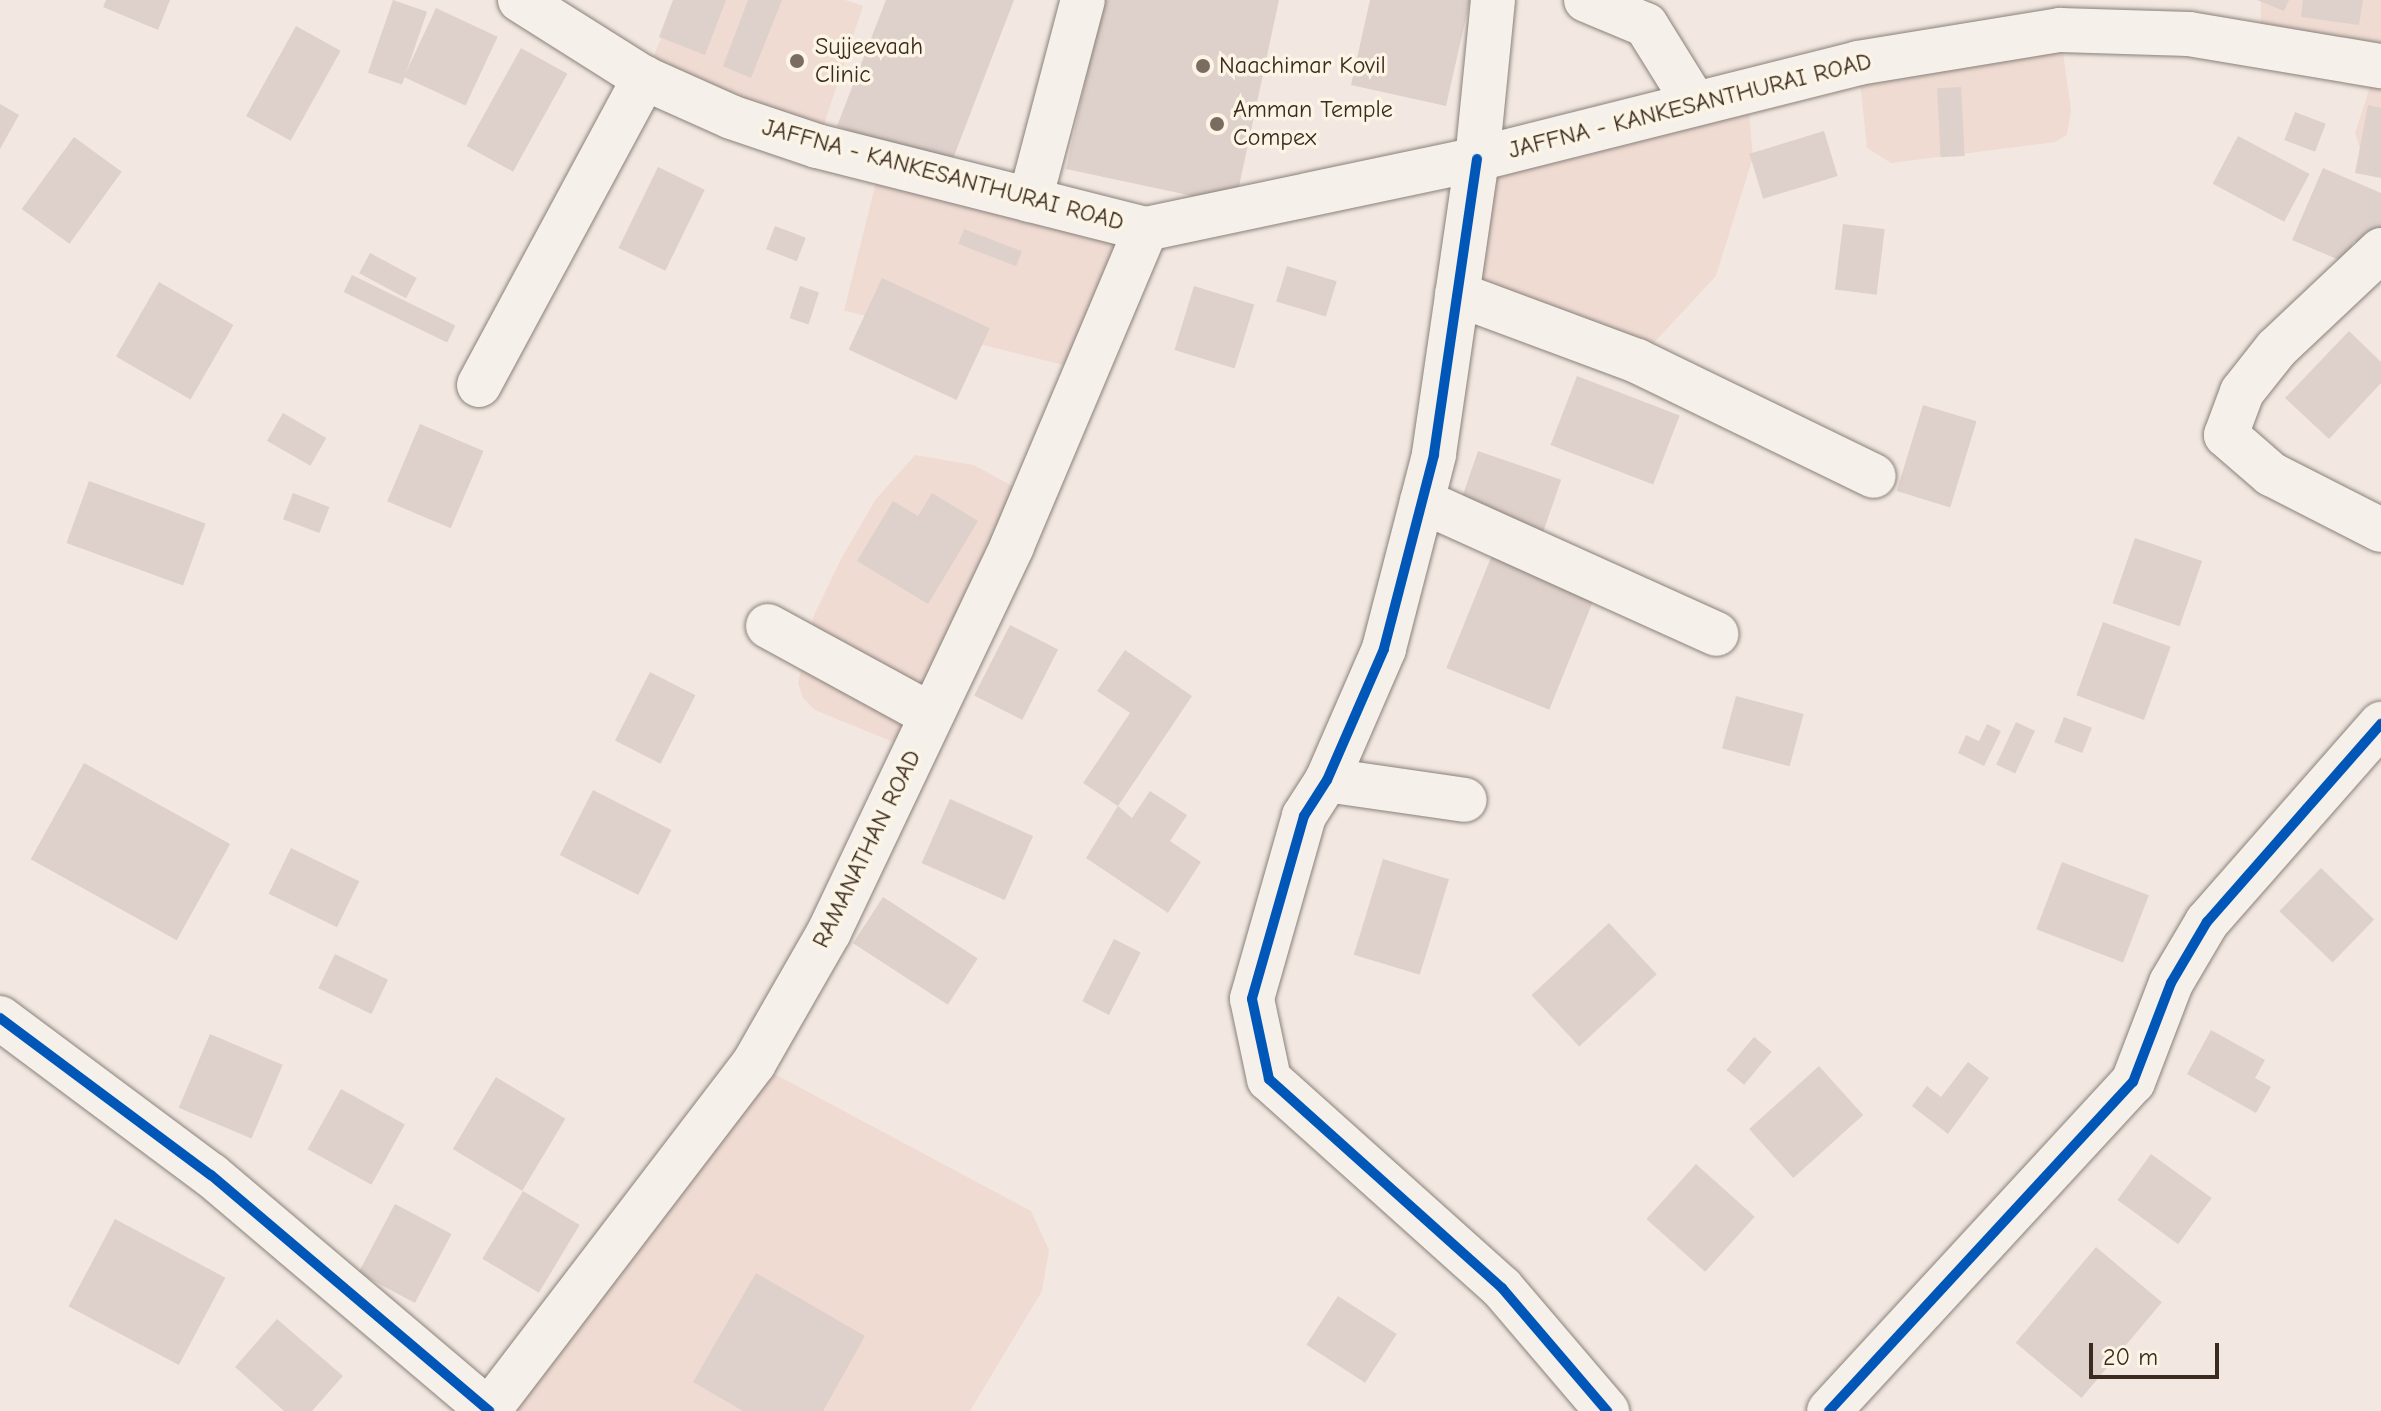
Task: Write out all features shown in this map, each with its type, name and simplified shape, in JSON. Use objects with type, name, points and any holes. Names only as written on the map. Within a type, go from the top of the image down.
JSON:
[{"type":"street","name":"JAFFNA - KANKESANTHURAI ROAD","points":[[520,0],[644,78],[731,117],[817,146],[1146,229],[1477,159],[1858,63],[2060,30],[2189,34],[2380,62]]},
{"type":"street","points":[[1030,200],[1083,0]]},
{"type":"street","points":[[1493,0],[1477,159],[1434,455],[1384,649],[1327,780],[1304,816],[1252,999],[1269,1079],[1502,1288],[1607,1411]]},
{"type":"street","points":[[1586,0],[1646,25],[1694,102]]},
{"type":"street","points":[[479,385],[644,78]]},
{"type":"street","name":"RAMANATHAN ROAD","points":[[488,1411],[754,1063],[829,932],[1012,546],[1146,229]]},
{"type":"street","points":[[2381,250],[2276,349],[2242,392],[2226,435],[2271,474],[2381,530]]},
{"type":"street","points":[[1457,294],[1637,361],[1874,476]]},
{"type":"street","points":[[1422,501],[1716,634]]},
{"type":"street","points":[[768,626],[931,715]]},
{"type":"street","points":[[1829,1411],[2133,1082],[2171,983],[2207,922],[2381,724]]},
{"type":"street","points":[[1327,780],[1465,800]]},
{"type":"street","points":[[0,1018],[211,1175],[488,1411]]},
{"type":"shaded area","points":[[678,0],[845,0],[863,6],[817,146],[644,78]]},
{"type":"shaded area","points":[[2261,0],[2381,0],[2381,161],[2361,153],[2355,133],[2377,65],[2260,44]]},
{"type":"shaded area","points":[[2060,30],[2071,110],[2067,135],[2055,142],[1891,163],[1867,148],[1858,63]]},
{"type":"shaded area","points":[[1747,87],[1753,157],[1716,276],[1637,361],[1457,294],[1477,159]]},
{"type":"shaded area","points":[[881,162],[1146,228],[1109,376],[844,310]]},
{"type":"shaded area","points":[[915,455],[974,465],[1032,497],[915,751],[815,710],[803,698],[798,683],[814,615],[842,557],[876,499]]},
{"type":"shaded area","points":[[754,1063],[1031,1211],[1049,1250],[1042,1291],[970,1411],[489,1411]]},
{"type":"building","points":[[106,0],[170,0],[158,30],[103,7]]},
{"type":"building","points":[[393,0],[427,12],[402,85],[368,73]]},
{"type":"building","points":[[673,0],[726,0],[705,55],[659,37]]},
{"type":"building","points":[[748,0],[782,0],[751,78],[723,66]]},
{"type":"building","points":[[886,0],[1014,0],[949,169],[837,126]]},
{"type":"building","points":[[1103,0],[1279,0],[1235,205],[1066,169]]},
{"type":"building","points":[[1370,0],[1470,0],[1446,106],[1351,85]]},
{"type":"building","points":[[2257,0],[2289,0],[2284,11]]},
{"type":"building","points":[[2303,0],[2363,0],[2359,25],[2301,17]]},
{"type":"building","points":[[436,8],[498,37],[466,106],[404,77]]},
{"type":"building","points":[[296,26],[341,51],[291,141],[246,116]]},
{"type":"building","points":[[521,48],[567,74],[513,172],[467,146]]},
{"type":"building","points":[[1961,87],[1965,156],[1941,157],[1937,88]]},
{"type":"building","points":[[0,104],[19,115],[0,149]]},
{"type":"building","points":[[2368,105],[2381,108],[2381,178],[2355,173]]},
{"type":"building","points":[[2295,112],[2326,124],[2315,152],[2284,140]]},
{"type":"building","points":[[1824,131],[1838,176],[1763,199],[1749,154]]},
{"type":"building","points":[[2238,136],[2310,174],[2284,222],[2213,184]]},
{"type":"building","points":[[74,137],[122,172],[69,244],[22,209]]},
{"type":"building","points":[[658,167],[705,190],[665,271],[619,248]]},
{"type":"building","points":[[2323,168],[2381,193],[2381,231],[2373,249],[2354,241],[2344,262],[2292,240]]},
{"type":"building","points":[[1843,224],[1885,229],[1877,295],[1835,290]]},
{"type":"building","points":[[775,226],[806,238],[797,261],[766,249]]},
{"type":"building","points":[[964,229],[1022,251],[1016,266],[958,244]]},
{"type":"building","points":[[370,253],[417,278],[406,298],[359,273]]},
{"type":"building","points":[[1287,266],[1337,281],[1326,317],[1276,301]]},
{"type":"building","points":[[352,275],[455,325],[447,342],[344,292]]},
{"type":"building","points":[[882,278],[990,328],[956,400],[849,350]]},
{"type":"building","points":[[159,282],[233,325],[190,399],[116,356]]},
{"type":"building","points":[[800,286],[819,292],[809,325],[789,318]]},
{"type":"building","points":[[1194,286],[1254,304],[1235,368],[1174,350]]},
{"type":"building","points":[[2349,331],[2381,362],[2381,383],[2329,439],[2285,398]]},
{"type":"building","points":[[1577,376],[1680,415],[1653,485],[1550,445]]},
{"type":"building","points":[[1923,405],[1977,421],[1950,507],[1897,491]]},
{"type":"building","points":[[283,413],[326,438],[310,466],[267,441]]},
{"type":"building","points":[[420,424],[484,451],[451,528],[387,501]]},
{"type":"building","points":[[1478,451],[1561,480],[1542,536],[1458,508]]},
{"type":"building","points":[[89,481],[206,523],[183,585],[66,543]]},
{"type":"building","points":[[293,493],[329,507],[319,533],[283,519]]},
{"type":"building","points":[[932,493],[978,521],[928,604],[857,561],[893,501],[918,516]]},
{"type":"building","points":[[2135,538],[2202,561],[2180,626],[2113,603]]},
{"type":"building","points":[[1492,555],[1595,597],[1549,710],[1446,668]]},
{"type":"building","points":[[2103,622],[2171,647],[2144,720],[2076,695]]},
{"type":"building","points":[[1010,625],[1058,650],[1022,720],[974,695]]},
{"type":"building","points":[[1125,650],[1192,696],[1118,806],[1083,783],[1130,713],[1097,691]]},
{"type":"building","points":[[650,672],[695,695],[660,764],[615,741]]},
{"type":"building","points":[[1736,696],[1804,714],[1790,766],[1722,748]]},
{"type":"building","points":[[2064,717],[2092,728],[2082,753],[2054,742]]},
{"type":"building","points":[[2016,722],[2035,731],[2015,773],[1996,765]]},
{"type":"building","points":[[1987,724],[2001,731],[1984,766],[1958,753],[1966,735],[1979,741]]},
{"type":"building","points":[[84,763],[230,844],[177,940],[31,859]]},
{"type":"building","points":[[593,790],[671,830],[638,895],[560,855]]},
{"type":"building","points":[[1150,791],[1187,815],[1170,841],[1201,862],[1168,913],[1086,858],[1118,806],[1132,818]]},
{"type":"building","points":[[950,799],[1033,836],[1005,900],[922,863]]},
{"type":"building","points":[[291,848],[359,881],[337,927],[269,894]]},
{"type":"building","points":[[1383,859],[1449,879],[1420,975],[1354,955]]},
{"type":"building","points":[[2062,862],[2149,895],[2123,963],[2036,929]]},
{"type":"building","points":[[2321,868],[2374,919],[2333,963],[2279,911]]},
{"type":"building","points":[[883,897],[978,959],[948,1005],[853,943]]},
{"type":"building","points":[[1609,923],[1657,974],[1579,1046],[1531,995]]},
{"type":"building","points":[[1114,939],[1141,953],[1109,1015],[1082,1001]]},
{"type":"building","points":[[335,954],[388,980],[371,1014],[318,988]]},
{"type":"building","points":[[2211,1030],[2265,1060],[2255,1078],[2271,1087],[2256,1113],[2187,1074]]},
{"type":"building","points":[[210,1034],[283,1065],[251,1139],[179,1108]]},
{"type":"building","points":[[1754,1037],[1772,1052],[1744,1085],[1726,1070]]},
{"type":"building","points":[[1968,1062],[1989,1078],[1948,1134],[1912,1106],[1927,1086],[1941,1097]]},
{"type":"building","points":[[1819,1066],[1863,1115],[1793,1178],[1749,1129]]},
{"type":"building","points":[[496,1077],[565,1119],[522,1191],[453,1149]]},
{"type":"building","points":[[341,1089],[405,1124],[371,1185],[308,1149]]},
{"type":"building","points":[[2151,1154],[2212,1198],[2178,1244],[2117,1200]]},
{"type":"building","points":[[1696,1164],[1755,1217],[1705,1272],[1646,1219]]},
{"type":"building","points":[[523,1191],[580,1225],[539,1293],[482,1259]]},
{"type":"building","points":[[395,1204],[452,1234],[415,1303],[358,1273]]},
{"type":"building","points":[[115,1219],[225,1278],[179,1365],[69,1306]]},
{"type":"building","points":[[2096,1247],[2162,1302],[2082,1398],[2016,1343]]},
{"type":"building","points":[[756,1273],[865,1336],[823,1411],[743,1411],[693,1382]]},
{"type":"building","points":[[1338,1296],[1397,1334],[1365,1383],[1306,1345]]},
{"type":"building","points":[[277,1319],[343,1376],[312,1411],[284,1411],[235,1367]]},
{"type":"cycle path","points":[[1477,159],[1434,455],[1384,649],[1327,780],[1304,816],[1252,999],[1269,1079],[1502,1288],[1607,1411]]},
{"type":"cycle path","points":[[1829,1411],[2133,1082],[2171,983],[2207,922],[2381,724]]},
{"type":"cycle path","points":[[0,1018],[211,1175],[489,1411]]},
{"type":"place","name":"Sujjeevaah Clinic","points":[[797,61]]},
{"type":"place","name":"Naachimar Kovil","points":[[1203,66]]},
{"type":"place","name":"Amman Temple Compex","points":[[1217,124]]}]
